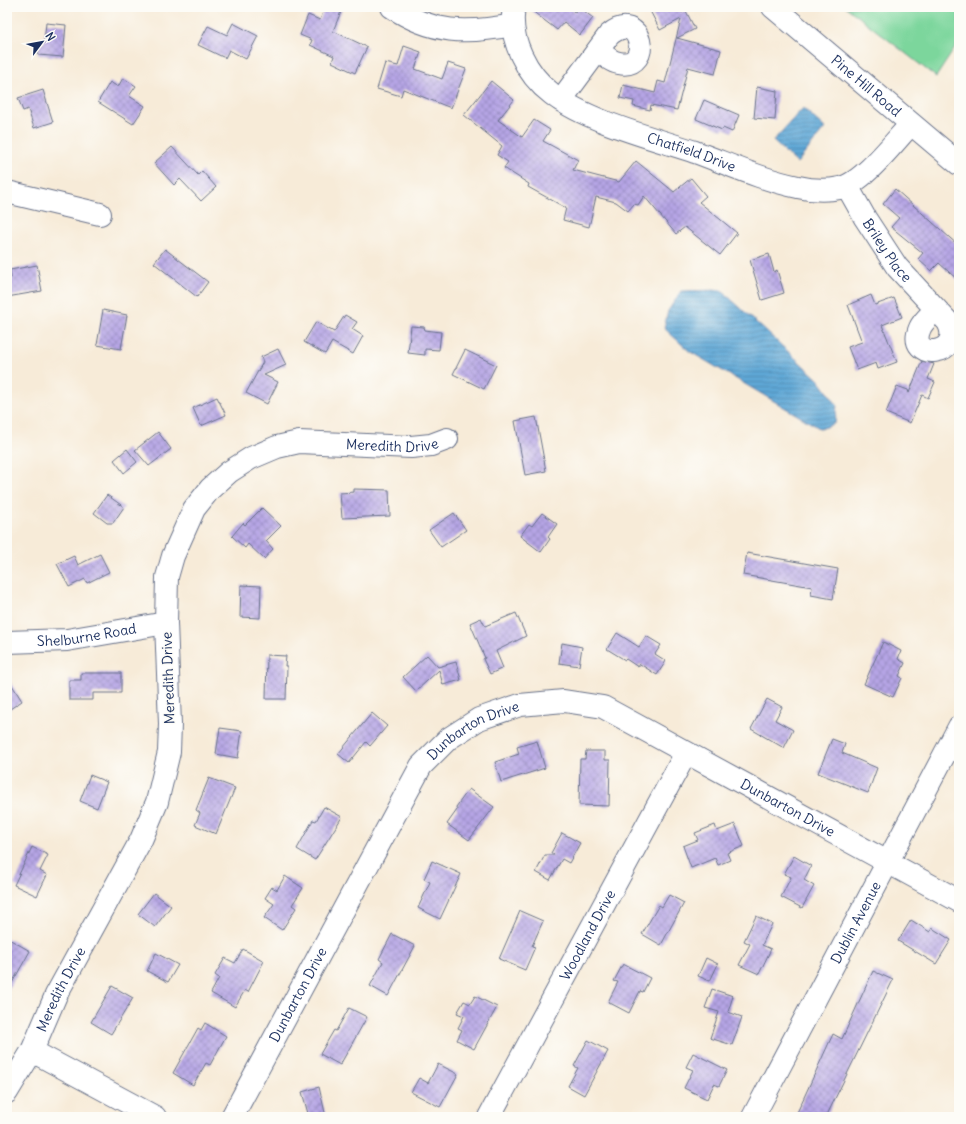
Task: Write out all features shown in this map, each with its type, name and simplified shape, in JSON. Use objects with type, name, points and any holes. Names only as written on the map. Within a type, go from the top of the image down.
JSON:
[{"type":"street","points":[[392,7],[417,22],[454,31],[479,30],[513,16]]},
{"type":"street","name":"Pine Hill Road","points":[[773,7],[959,164]]},
{"type":"street","name":"Chatfield Drive","points":[[513,16],[515,37],[529,68],[544,86],[561,100],[595,117],[777,181],[813,189],[827,190],[847,186],[866,171],[910,124]]},
{"type":"street","points":[[561,100],[598,50]]},
{"type":"street","name":"Briley Place","points":[[847,186],[865,218],[897,267],[936,309]]},
{"type":"street","points":[[7,192],[100,214]]},
{"type":"street","name":"Meredith Drive","points":[[7,1092],[32,1051],[56,995],[140,840],[157,802],[167,765],[170,731],[166,623],[167,577],[173,556],[194,509],[210,489],[229,472],[251,458],[277,447],[299,442],[411,447],[430,445],[447,439]]},
{"type":"street","name":"Shelburne Road","points":[[7,642],[66,640],[166,623]]},
{"type":"street","name":"Dunbarton Drive","points":[[232,1117],[421,766],[448,739],[479,719],[520,705],[564,701],[603,707],[959,901]]},
{"type":"street","name":"Dublin Avenue","points":[[752,1117],[959,727]]},
{"type":"street","name":"Woodland Drive","points":[[489,1117],[686,753]]},
{"type":"street","points":[[32,1051],[155,1117]]},
{"type":"green space","points":[[846,7],[959,7],[959,42],[936,77]]},
{"type":"water","points":[[803,108],[825,128],[797,163],[773,141]]},
{"type":"water","points":[[721,290],[819,380],[837,405],[835,423],[821,429],[689,351],[664,328],[668,311],[681,291]]},
{"type":"building","points":[[325,7],[343,7],[333,31],[367,47],[355,73],[332,62],[334,56],[310,45],[312,40],[300,35],[308,15],[320,20]]},
{"type":"building","points":[[527,7],[575,7],[573,11],[575,12],[579,7],[593,18],[580,35],[564,22],[557,30]]},
{"type":"building","points":[[648,7],[678,7],[682,13],[684,7],[695,29],[677,38],[721,50],[715,74],[688,67],[677,110],[651,105],[650,110],[633,106],[634,101],[620,98],[623,85],[655,93],[658,81],[665,83],[681,19],[660,30]]},
{"type":"building","points":[[46,23],[66,25],[63,57],[38,55],[39,42],[44,43]]},
{"type":"building","points":[[233,23],[258,36],[246,59],[229,50],[225,58],[198,45],[208,26],[227,35]]},
{"type":"building","points":[[404,46],[421,52],[415,69],[442,79],[448,63],[466,69],[451,108],[403,89],[401,96],[377,89],[385,63],[398,66]]},
{"type":"building","points":[[123,78],[136,86],[129,96],[145,106],[133,124],[98,102],[110,82],[118,87]]},
{"type":"building","points":[[491,81],[514,100],[498,120],[522,137],[534,120],[550,130],[543,141],[578,160],[573,170],[619,182],[636,161],[674,192],[691,178],[706,196],[699,202],[737,233],[720,255],[685,227],[676,234],[644,196],[638,205],[634,204],[628,211],[616,202],[596,197],[589,227],[563,220],[566,208],[528,187],[529,184],[504,168],[508,162],[497,155],[502,146],[464,115]]},
{"type":"building","points":[[757,87],[777,91],[775,120],[754,118]]},
{"type":"building","points":[[43,90],[53,122],[34,128],[28,109],[23,111],[18,98]]},
{"type":"building","points":[[704,100],[739,115],[732,132],[723,128],[722,130],[696,119]]},
{"type":"building","points":[[172,147],[198,175],[202,171],[216,187],[201,201],[180,179],[174,185],[154,163]]},
{"type":"building","points":[[895,189],[959,246],[959,281],[939,263],[931,271],[918,259],[923,253],[891,227],[899,218],[883,204]]},
{"type":"building","points":[[165,249],[208,282],[197,297],[154,263]]},
{"type":"building","points":[[769,254],[774,272],[777,270],[784,293],[762,300],[750,260]]},
{"type":"building","points":[[37,265],[42,291],[7,297],[7,279],[11,278],[10,270]]},
{"type":"building","points":[[871,295],[875,305],[894,298],[902,317],[882,325],[897,362],[878,369],[876,363],[857,370],[848,347],[862,342],[848,305]]},
{"type":"building","points":[[103,310],[127,315],[121,349],[97,345]]},
{"type":"building","points":[[345,315],[357,322],[352,329],[363,336],[353,354],[332,342],[325,354],[304,342],[316,322],[334,332]]},
{"type":"building","points":[[411,326],[424,327],[425,330],[441,332],[439,350],[425,349],[425,355],[408,353]]},
{"type":"building","points":[[278,349],[286,365],[264,375],[278,382],[267,404],[246,393],[263,362],[261,357]]},
{"type":"building","points":[[465,350],[496,365],[484,389],[453,374]]},
{"type":"building","points":[[922,361],[934,364],[928,379],[935,382],[928,398],[922,395],[910,423],[886,413],[897,386],[908,390],[909,393]]},
{"type":"building","points":[[217,397],[226,415],[201,426],[193,408]]},
{"type":"building","points":[[536,417],[546,471],[525,475],[515,421]]},
{"type":"building","points":[[158,432],[171,449],[149,466],[135,450]]},
{"type":"building","points":[[127,449],[137,462],[124,473],[114,460]]},
{"type":"building","points":[[354,489],[389,490],[390,516],[342,518],[340,493],[354,492]]},
{"type":"building","points":[[107,495],[124,507],[113,523],[107,523],[94,513]]},
{"type":"building","points":[[262,508],[281,526],[266,541],[273,549],[264,559],[248,544],[245,548],[232,536],[243,523],[245,525]]},
{"type":"building","points":[[454,513],[466,530],[441,547],[429,530]]},
{"type":"building","points":[[542,513],[557,524],[548,537],[550,539],[541,552],[520,536],[529,524],[532,526]]},
{"type":"building","points":[[747,553],[838,569],[833,599],[811,595],[812,587],[743,575]]},
{"type":"building","points":[[100,554],[109,572],[87,583],[85,579],[69,587],[57,564],[74,556],[78,565]]},
{"type":"building","points":[[241,585],[261,586],[260,618],[240,617]]},
{"type":"building","points":[[516,613],[526,636],[496,651],[503,668],[490,674],[470,623],[481,618],[485,626]]},
{"type":"building","points":[[617,633],[639,647],[646,636],[661,645],[655,654],[666,661],[657,675],[640,664],[638,667],[607,649]]},
{"type":"building","points":[[883,642],[901,651],[898,659],[905,663],[899,676],[902,678],[893,697],[864,684]]},
{"type":"building","points":[[562,643],[582,647],[579,666],[559,663]]},
{"type":"building","points":[[267,655],[286,656],[286,699],[266,699]]},
{"type":"building","points":[[427,655],[438,667],[456,662],[461,680],[443,685],[439,670],[416,691],[403,677]]},
{"type":"building","points":[[81,673],[121,673],[121,693],[93,693],[93,700],[69,700],[69,680],[81,680]]},
{"type":"building","points":[[7,677],[22,701],[7,711]]},
{"type":"building","points":[[767,699],[782,707],[775,720],[793,730],[784,748],[751,729]]},
{"type":"building","points":[[372,713],[387,726],[370,746],[366,742],[349,763],[338,754]]},
{"type":"building","points":[[220,728],[242,731],[238,758],[216,754]]},
{"type":"building","points":[[832,739],[845,744],[842,753],[877,768],[868,793],[818,773]]},
{"type":"building","points":[[537,741],[545,768],[501,782],[495,762],[519,754],[517,747]]},
{"type":"building","points":[[586,751],[605,751],[605,760],[610,760],[609,806],[579,805],[580,759],[585,759]]},
{"type":"building","points":[[90,775],[107,782],[97,808],[80,801]]},
{"type":"building","points":[[209,778],[235,788],[216,834],[195,825],[200,813],[196,810]]},
{"type":"building","points":[[469,789],[494,807],[469,840],[447,824],[457,810],[456,807]]},
{"type":"building","points":[[324,807],[342,817],[315,860],[297,849],[313,820],[316,821]]},
{"type":"building","points":[[735,824],[744,846],[727,853],[730,860],[718,865],[715,858],[691,868],[683,846],[698,840],[695,833],[715,825],[717,831]]},
{"type":"building","points":[[562,833],[580,843],[569,863],[562,859],[550,880],[536,872],[545,855],[554,855],[551,853]]},
{"type":"building","points":[[32,847],[48,855],[40,871],[47,875],[37,896],[14,885]]},
{"type":"building","points":[[794,856],[811,866],[804,880],[814,886],[802,908],[781,897],[791,877],[784,874]]},
{"type":"building","points":[[432,861],[461,874],[440,919],[418,908],[430,882],[424,879]]},
{"type":"building","points":[[285,876],[303,888],[292,905],[296,908],[282,930],[264,918],[274,904],[265,898],[272,887],[277,890]]},
{"type":"building","points":[[154,893],[171,906],[155,927],[138,914]]},
{"type":"building","points":[[669,895],[684,903],[661,945],[642,934],[659,905],[662,907]]},
{"type":"building","points":[[520,911],[543,921],[532,946],[535,947],[525,970],[499,959]]},
{"type":"building","points":[[756,916],[772,924],[762,945],[771,949],[759,974],[739,965],[750,944],[744,941]]},
{"type":"building","points":[[911,920],[930,932],[932,928],[951,940],[936,964],[898,941]]},
{"type":"building","points":[[392,934],[415,946],[388,996],[370,986],[383,962],[379,959]]},
{"type":"building","points":[[7,938],[30,951],[7,992]]},
{"type":"building","points":[[243,949],[264,961],[248,992],[245,990],[235,1007],[211,993],[219,978],[215,975],[225,958],[235,963]]},
{"type":"building","points":[[156,953],[178,965],[168,982],[147,971]]},
{"type":"building","points":[[706,958],[718,964],[710,981],[698,976]]},
{"type":"building","points":[[623,964],[650,978],[643,992],[640,991],[629,1013],[608,1002],[618,982],[614,981]]},
{"type":"building","points":[[873,971],[893,980],[826,1117],[795,1117],[833,1034],[842,1039]]},
{"type":"building","points":[[112,986],[133,998],[111,1034],[91,1022]]},
{"type":"building","points":[[712,989],[733,996],[728,1012],[742,1017],[732,1045],[710,1038],[719,1012],[705,1008]]},
{"type":"building","points":[[475,996],[497,1007],[474,1049],[457,1040],[462,1030],[458,1028],[464,1016],[457,1013],[464,1001],[470,1004]]},
{"type":"building","points":[[349,1008],[367,1017],[340,1065],[320,1054],[334,1030],[336,1031]]},
{"type":"building","points":[[205,1023],[226,1036],[210,1065],[206,1063],[193,1085],[173,1073],[198,1028],[201,1030]]},
{"type":"building","points":[[588,1040],[608,1051],[584,1095],[568,1086],[578,1068],[574,1066]]},
{"type":"building","points":[[693,1053],[727,1070],[719,1086],[714,1084],[707,1099],[684,1088],[693,1070],[686,1067]]},
{"type":"building","points":[[438,1064],[458,1074],[440,1107],[411,1092],[419,1078],[428,1083]]},
{"type":"building","points":[[319,1087],[326,1117],[309,1117],[302,1092]]}]
